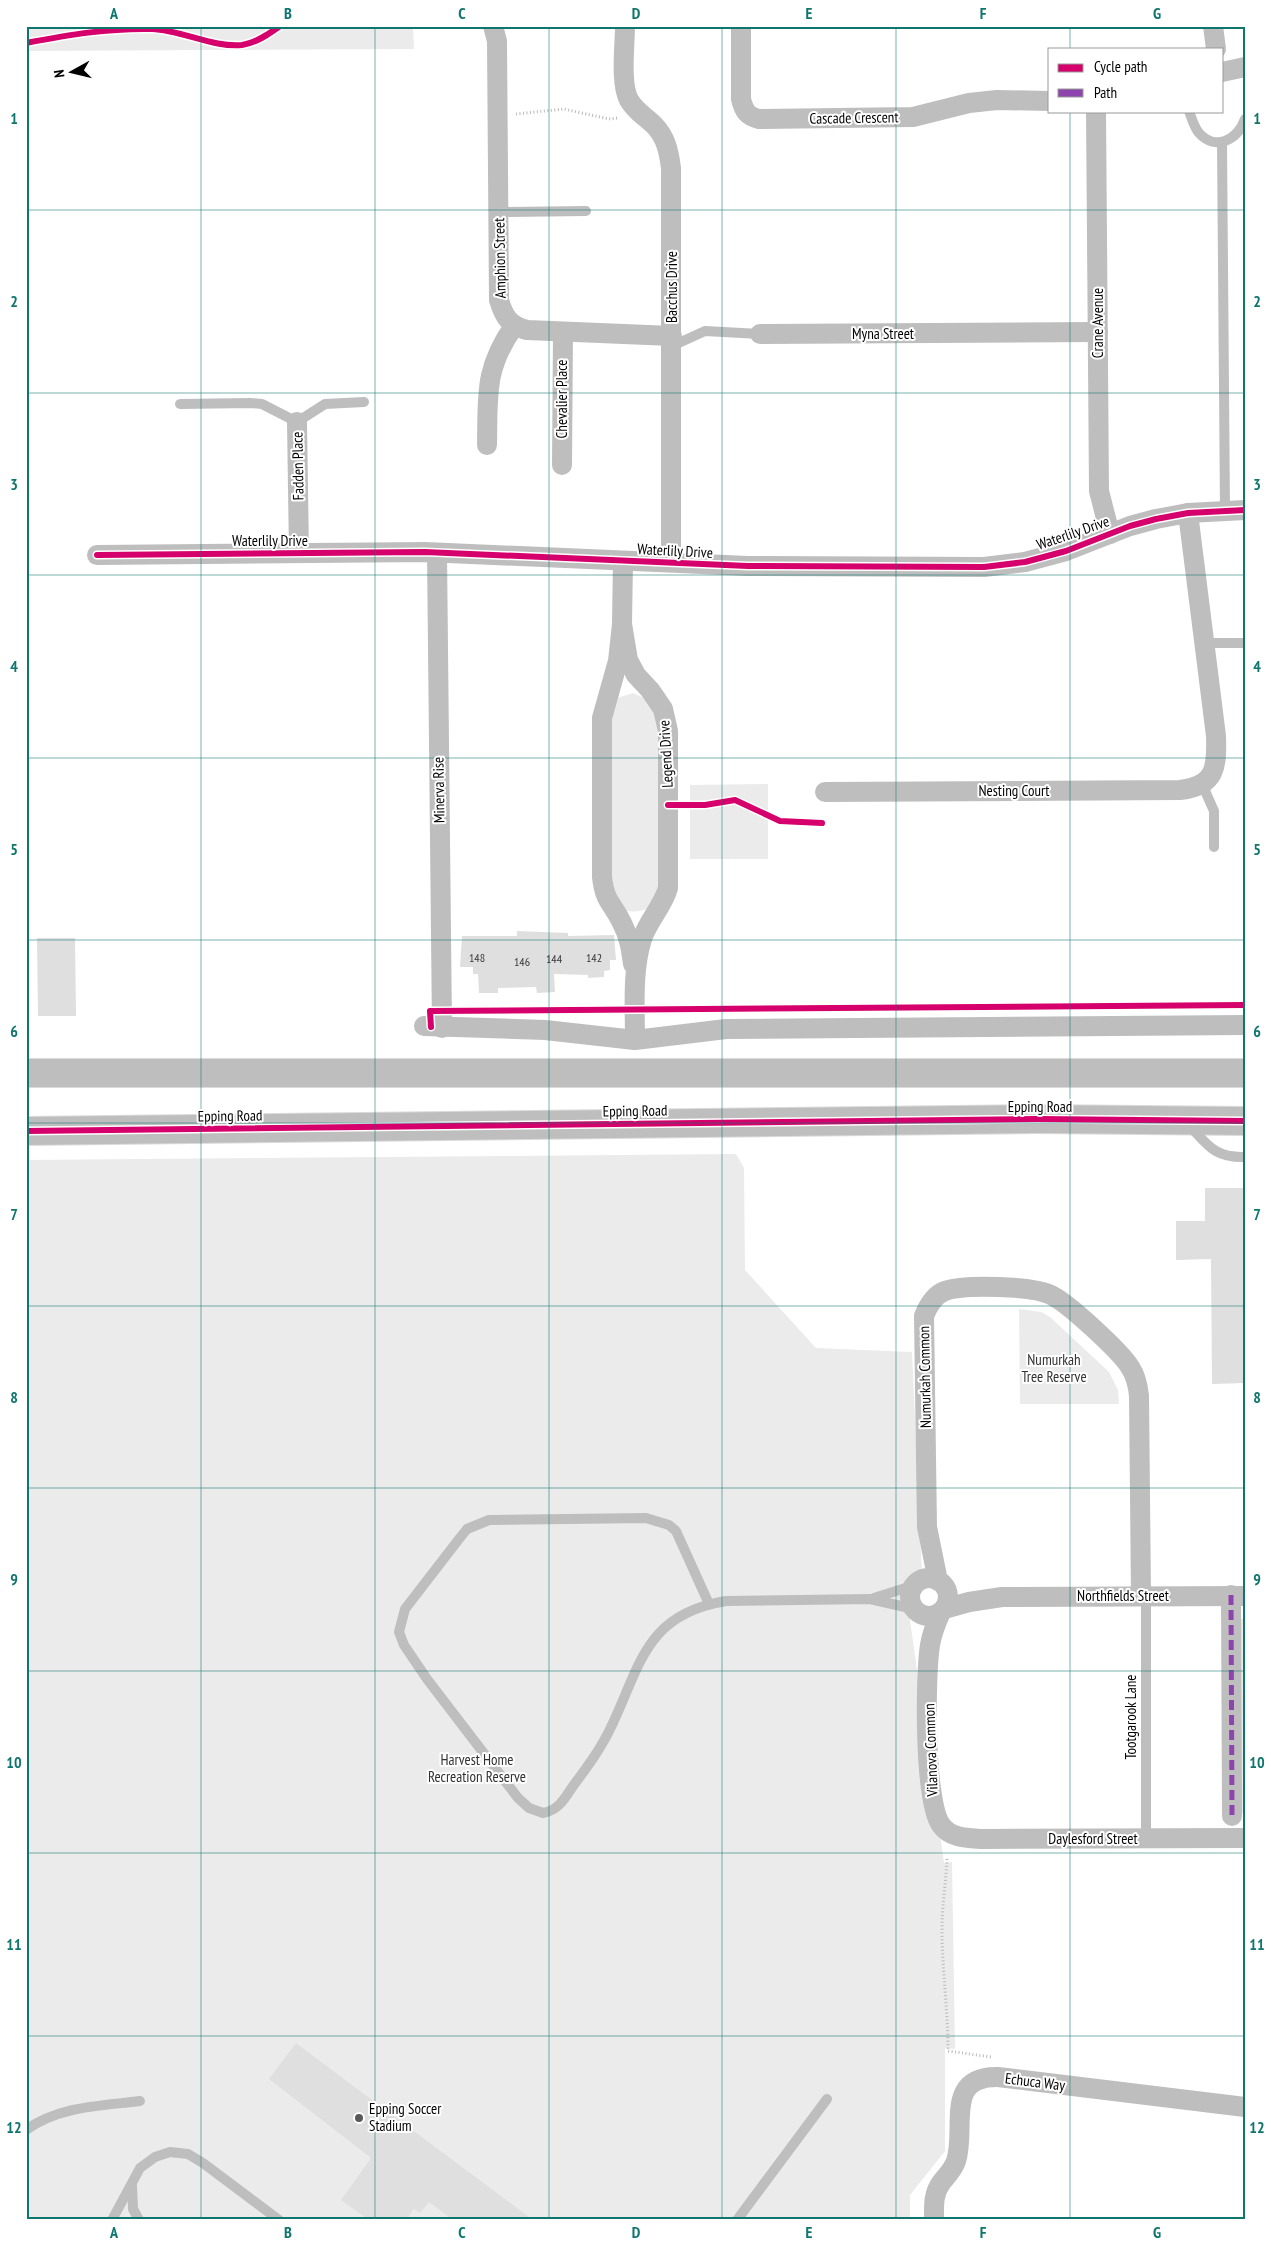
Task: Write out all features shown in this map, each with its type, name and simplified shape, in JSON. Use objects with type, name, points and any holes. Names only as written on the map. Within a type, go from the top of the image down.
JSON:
[{"type":"main road","points":[[26,1073],[1245,1073]]},
{"type":"main road","name":"Epping Road","points":[[26,1131],[1037,1119],[1245,1121]]},
{"type":"street","name":"Amphion Street","points":[[493,26],[497,41],[499,300],[504,315],[514,326]]},
{"type":"street","name":"Bacchus Drive","points":[[624,26],[626,87],[633,107],[661,133],[670,154],[672,341],[671,562]]},
{"type":"street","name":"Cascade Crescent","points":[[741,26],[741,99],[744,109],[750,116],[759,119],[912,117],[969,104],[997,100],[1048,101]]},
{"type":"street","points":[[1213,26],[1216,48]]},
{"type":"street","points":[[1224,69],[1245,67]]},
{"type":"street","name":"Crane Avenue","points":[[1096,112],[1099,491],[1110,534]]},
{"type":"street","points":[[487,445],[488,384],[500,346],[514,326],[527,330],[672,341]]},
{"type":"street","name":"Chevalier Place","points":[[562,465],[563,332]]},
{"type":"street","name":"Myna Street","points":[[760,334],[1098,332]]},
{"type":"street","name":"Fadden Place","points":[[297,422],[299,553]]},
{"type":"street","name":"Waterlily Drive","points":[[97,554],[437,553],[748,566],[984,567],[1024,562],[1066,550],[1156,519],[1188,513],[1235,510]]},
{"type":"street","points":[[1188,513],[1217,757],[1214,771],[1202,784]]},
{"type":"street","name":"Minerva Rise","points":[[437,553],[433,1027],[545,1030],[635,1040]]},
{"type":"street","name":"Legend Drive","points":[[623,561],[622,624],[618,661],[602,718],[602,877],[604,895],[622,921],[630,942],[635,978],[635,1040]]},
{"type":"street","name":"Legend Drive","points":[[622,624],[628,660],[636,675],[650,690],[663,709],[668,731],[668,880],[666,896],[648,923],[641,941],[635,978]]},
{"type":"street","points":[[609,693],[633,686],[650,690]]},
{"type":"street","name":"Nesting Court","points":[[825,792],[1180,790],[1202,784]]},
{"type":"street","points":[[611,907],[629,917],[642,916],[657,908]]},
{"type":"street","points":[[635,1040],[726,1029],[1245,1025]]},
{"type":"street","name":"Numurkah Common","points":[[929,1583],[924,1328],[927,1308],[932,1300],[946,1290],[1023,1288],[1036,1289],[1050,1294],[1066,1305],[1120,1354],[1135,1376],[1139,1396],[1143,1596]]},
{"type":"street","points":[[929,1583],[948,1600],[942,1611],[929,1616],[916,1611],[910,1597],[929,1583]]},
{"type":"street","name":"Northfields Street","points":[[929,1583],[1002,1597]]},
{"type":"street","points":[[1232,1816],[1238,1596]]},
{"type":"street","name":"Northfields Street","points":[[942,1611],[969,1602],[1002,1597],[1238,1596]]},
{"type":"street","name":"Vilanova Common","points":[[916,1611],[924,1639],[928,1670]]},
{"type":"street","name":"Vilanova Common","points":[[942,1611],[930,1646],[928,1670],[930,1790],[936,1816],[944,1828]]},
{"type":"street","name":"Daylesford Street","points":[[944,1828],[958,1837],[983,1839],[1245,1838]]},
{"type":"street","name":"Echuca Way","points":[[934,2220],[935,2193],[951,2172],[959,2151],[961,2100],[966,2090],[979,2079],[998,2077],[1245,2107]]},
{"type":"lane","points":[[1189,112],[1200,134],[1211,141],[1222,143],[1233,138],[1241,130],[1245,119]]},
{"type":"lane","points":[[1222,143],[1235,510]]},
{"type":"lane","points":[[499,212],[586,211]]},
{"type":"lane","name":"Myna Street","points":[[672,341],[705,330],[760,334]]},
{"type":"lane","name":"Fadden Place","points":[[297,422],[325,404],[364,402]]},
{"type":"lane","points":[[180,404],[262,404],[297,422]]},
{"type":"lane","points":[[1204,643],[1245,643]]},
{"type":"lane","points":[[1202,784],[1214,811],[1214,847]]},
{"type":"lane","points":[[1185,1121],[1220,1155],[1245,1157]]},
{"type":"lane","points":[[709,1604],[676,1531],[660,1521],[638,1518],[490,1520],[468,1529],[459,1539],[405,1609],[399,1625],[399,1632],[404,1645],[428,1679],[518,1798],[529,1808],[543,1812],[558,1806],[601,1748],[630,1679],[651,1643],[680,1617],[709,1604],[870,1599],[929,1583]]},
{"type":"lane","name":"Tootgarook Lane","points":[[1143,1596],[1146,1838]]},
{"type":"lane","points":[[870,1599],[916,1611]]},
{"type":"lane","points":[[737,2220],[827,2099]]},
{"type":"lane","points":[[26,2130],[39,2120],[59,2113],[140,2101]]},
{"type":"lane","points":[[112,2220],[140,2168],[154,2157],[170,2152],[188,2154],[203,2163],[279,2220]]},
{"type":"lane","points":[[132,2182],[133,2208],[139,2220]]},
{"type":"path","points":[[508,115],[564,108],[609,118],[644,116]]},
{"type":"path","points":[[947,1859],[942,1927],[948,2051],[997,2057]]},
{"type":"green space","points":[[26,26],[413,26],[414,49],[26,51]]},
{"type":"green space","points":[[633,693],[649,700],[659,725],[661,882],[651,906],[641,911],[626,911],[609,884],[608,724],[617,698]]},
{"type":"green space","points":[[768,784],[768,859],[690,859],[690,785]]},
{"type":"green space","name":"Harvest Home Recreation Reserve","points":[[736,1154],[744,1168],[745,1270],[816,1348],[912,1352],[922,1576],[910,1586],[910,1620],[944,1863],[952,1862],[955,2049],[945,2048],[945,2151],[910,2195],[910,2220],[26,2220],[26,1160]]},
{"type":"green space","name":"Numurkah Tree Reserve","points":[[1019,1309],[1041,1312],[1050,1317],[1109,1372],[1118,1390],[1119,1404],[1020,1404]]},
{"type":"green space","points":[[1234,1618],[1245,1619],[1245,1813],[1235,1814]]},
{"type":"building","points":[[517,931],[568,933],[568,936],[614,935],[616,960],[610,960],[610,970],[604,971],[604,977],[588,978],[588,975],[554,974],[555,992],[537,993],[536,987],[498,988],[498,993],[479,993],[478,974],[473,974],[473,967],[460,967],[462,936],[517,936]]},
{"type":"building","points":[[37,938],[75,938],[76,1016],[38,1016]]},
{"type":"building","points":[[1205,1188],[1245,1188],[1245,1383],[1212,1384],[1211,1259],[1176,1260],[1176,1221],[1205,1221]]},
{"type":"building","name":"Epping Soccer Stadium","points":[[296,2043],[533,2220],[453,2220],[429,2202],[420,2213],[414,2209],[406,2220],[369,2220],[341,2200],[371,2158],[269,2079]]},
{"type":"marked path","points":[[1231,1595],[1232,1816]]},
{"type":"cycle path","points":[[26,43],[104,31],[152,29],[174,32],[220,44],[242,45],[257,40],[280,26]]},
{"type":"cycle path","points":[[97,555],[425,552],[748,566],[984,567],[1025,562],[1066,551],[1130,526],[1156,519],[1188,513],[1245,510]]},
{"type":"cycle path","points":[[668,805],[705,805],[735,800],[780,821],[822,823]]},
{"type":"cycle path","points":[[431,1027],[430,1011],[1245,1005]]},
{"type":"cycle path","points":[[26,1131],[1037,1119],[1245,1121]]},
{"type":"place","name":"Epping Soccer Stadium","points":[[359,2118]]}]
